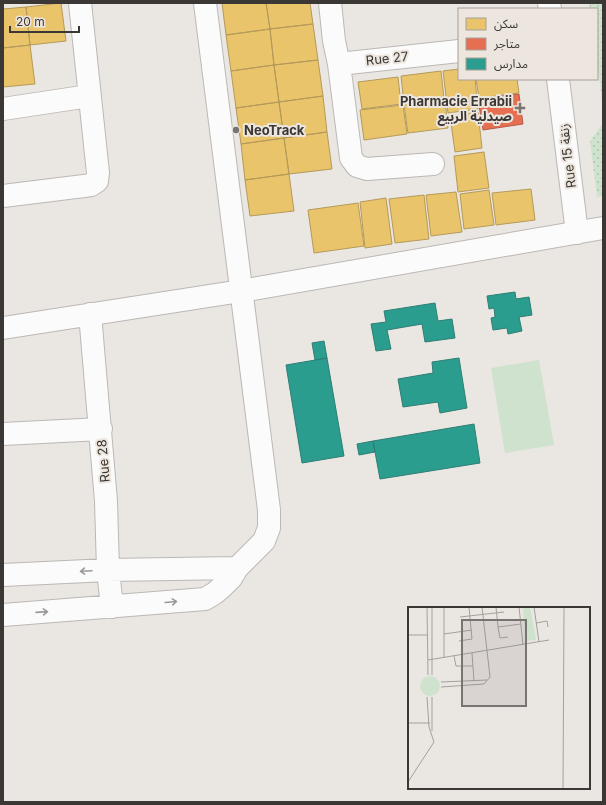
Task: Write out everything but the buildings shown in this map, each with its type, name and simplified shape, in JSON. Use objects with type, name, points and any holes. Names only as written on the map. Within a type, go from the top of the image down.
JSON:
[{"type":"street","points":[[3,196],[91,185],[97,181],[98,173],[80,3]]},
{"type":"street","points":[[3,615],[205,599],[215,593],[231,578],[237,568],[264,541],[269,528],[269,510],[205,3]]},
{"type":"street","points":[[330,3],[351,158],[356,166],[367,169],[433,164]]},
{"type":"street","name":"Rue 27","points":[[339,64],[458,51]]},
{"type":"street","name":"Rue 15 زنقة","points":[[558,80],[576,233]]},
{"type":"street","points":[[3,109],[89,96]]},
{"type":"street","points":[[3,328],[241,291],[603,228]]},
{"type":"street","name":"Rue 28","points":[[90,314],[101,429],[106,501],[108,570],[112,607]]},
{"type":"street","points":[[3,434],[101,429]]},
{"type":"street","points":[[3,576],[108,570],[237,568]]},
{"type":"green space","points":[[589,3],[603,3],[603,108],[598,70],[598,8],[590,8]]},
{"type":"green space","points":[[603,123],[603,196],[597,197],[590,141]]},
{"type":"green space","points":[[539,360],[554,445],[505,453],[491,368]]},
{"type":"place","name":"Pharmacie Errabii صيدلية الربيع","points":[[520,108]]},
{"type":"place","name":"NeoTrack","points":[[236,130]]}]
